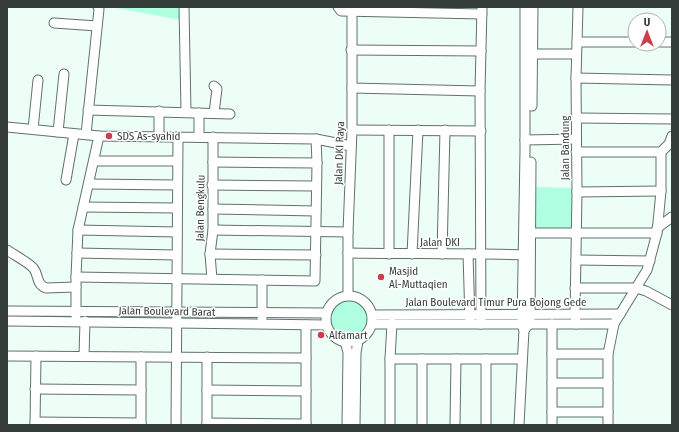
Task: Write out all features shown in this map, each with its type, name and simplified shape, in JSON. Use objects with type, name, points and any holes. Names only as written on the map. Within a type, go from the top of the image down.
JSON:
[{"type":"street","points":[[86,134],[98,7]]},
{"type":"street","points":[[184,7],[186,112]]},
{"type":"street","points":[[338,7],[341,11],[352,12],[482,11],[480,91],[481,324]]},
{"type":"street","points":[[525,7],[529,54]]},
{"type":"street","points":[[519,425],[528,233],[529,54],[533,7]]},
{"type":"street","name":"Jalan Bandung","points":[[576,319],[576,54],[578,42],[578,7]]},
{"type":"street","name":"Jalan DKI Raya","points":[[348,295],[348,232],[352,130],[352,12]]},
{"type":"street","points":[[54,23],[97,26]]},
{"type":"street","points":[[578,42],[627,42]]},
{"type":"street","points":[[351,50],[481,51]]},
{"type":"street","points":[[529,54],[576,54]]},
{"type":"street","points":[[58,132],[64,74]]},
{"type":"street","points":[[576,78],[672,80]]},
{"type":"street","points":[[33,129],[38,80]]},
{"type":"street","points":[[214,86],[217,95],[214,113]]},
{"type":"street","points":[[352,88],[480,91]]},
{"type":"street","points":[[88,110],[230,114]]},
{"type":"street","points":[[159,111],[159,137]]},
{"type":"street","points":[[199,113],[199,137]]},
{"type":"street","points":[[577,118],[672,119]]},
{"type":"street","points":[[7,127],[99,136],[316,139],[351,146]]},
{"type":"street","points":[[352,130],[481,131]]},
{"type":"street","points":[[389,130],[389,254]]},
{"type":"street","points":[[412,254],[418,130]]},
{"type":"street","points":[[442,254],[445,130]]},
{"type":"street","points":[[66,180],[74,134]]},
{"type":"street","points":[[84,356],[80,321],[76,312],[78,230],[99,136]]},
{"type":"street","points":[[176,425],[178,137]]},
{"type":"street","name":"Jalan Bengkulu","points":[[212,137],[213,230],[210,254],[212,280]]},
{"type":"street","points":[[576,152],[661,152],[672,138]]},
{"type":"street","points":[[76,277],[315,281],[317,232],[316,139]]},
{"type":"street","points":[[528,140],[576,139]]},
{"type":"street","points":[[608,425],[608,354],[614,324],[647,270],[650,261],[657,231],[661,191],[661,152]]},
{"type":"street","points":[[94,161],[178,161]]},
{"type":"street","points":[[212,162],[317,163]]},
{"type":"street","points":[[89,184],[177,185]]},
{"type":"street","points":[[212,185],[316,186]]},
{"type":"street","points":[[577,192],[661,191]]},
{"type":"street","points":[[83,207],[177,208]]},
{"type":"street","points":[[213,209],[316,211]]},
{"type":"street","points":[[528,233],[657,231],[672,217]]},
{"type":"street","points":[[78,230],[177,232]]},
{"type":"street","points":[[213,230],[348,232]]},
{"type":"street","points":[[7,250],[32,267],[36,272],[38,281],[42,286],[46,288],[76,287]]},
{"type":"street","points":[[77,253],[176,255]]},
{"type":"street","name":"Jalan DKI","points":[[348,253],[480,253],[527,255]]},
{"type":"street","points":[[210,254],[316,255]]},
{"type":"street","points":[[468,254],[470,324]]},
{"type":"street","points":[[576,260],[650,261]]},
{"type":"street","points":[[262,280],[262,324]]},
{"type":"street","points":[[575,288],[636,288],[646,291],[672,305]]},
{"type":"street","points":[[348,295],[359,297],[367,304],[373,319],[370,331],[358,341],[345,342],[333,336],[326,325],[326,313],[330,304],[338,298],[348,295]]},
{"type":"street","name":"Jalan Boulevard Barat","points":[[7,311],[326,313]]},
{"type":"street","name":"Jalan Boulevard Timur Pura Bojong Gede","points":[[373,319],[481,314],[552,324],[576,319],[614,324]]},
{"type":"street","name":"Jalan Boulevard Timur Pura Bojong Gede","points":[[373,319],[392,324],[481,324],[576,319],[620,314]]},
{"type":"street","name":"Jalan Boulevard Barat","points":[[7,320],[326,325]]},
{"type":"street","points":[[390,425],[390,359],[392,324]]},
{"type":"street","points":[[552,324],[552,425]]},
{"type":"street","points":[[207,357],[207,424],[306,424],[306,325]]},
{"type":"street","points":[[355,425],[356,352],[358,341]]},
{"type":"street","points":[[345,342],[348,352],[347,425]]},
{"type":"street","points":[[552,354],[608,354]]},
{"type":"street","points":[[7,356],[306,358]]},
{"type":"street","points":[[36,356],[35,423],[141,424],[141,357]]},
{"type":"street","points":[[390,359],[522,359]]},
{"type":"street","points":[[422,359],[422,425]]},
{"type":"street","points":[[455,425],[456,359]]},
{"type":"street","points":[[486,359],[486,425]]},
{"type":"street","points":[[552,383],[608,383]]},
{"type":"street","points":[[35,389],[141,390]]},
{"type":"street","points":[[207,390],[306,391]]},
{"type":"street","points":[[552,412],[608,412]]},
{"type":"green space","points":[[111,7],[182,7],[181,20]]},
{"type":"green space","points":[[536,187],[575,188],[575,231],[535,232]]},
{"type":"green space","points":[[349,301],[362,306],[367,319],[362,332],[349,337],[336,332],[331,319],[336,306]]},
{"type":"place","name":"SDS As-syahid","points":[[109,136]]},
{"type":"place","name":"Masjid Al-Muttaqien","points":[[381,277]]},
{"type":"place","name":"Alfamart","points":[[321,335]]}]
